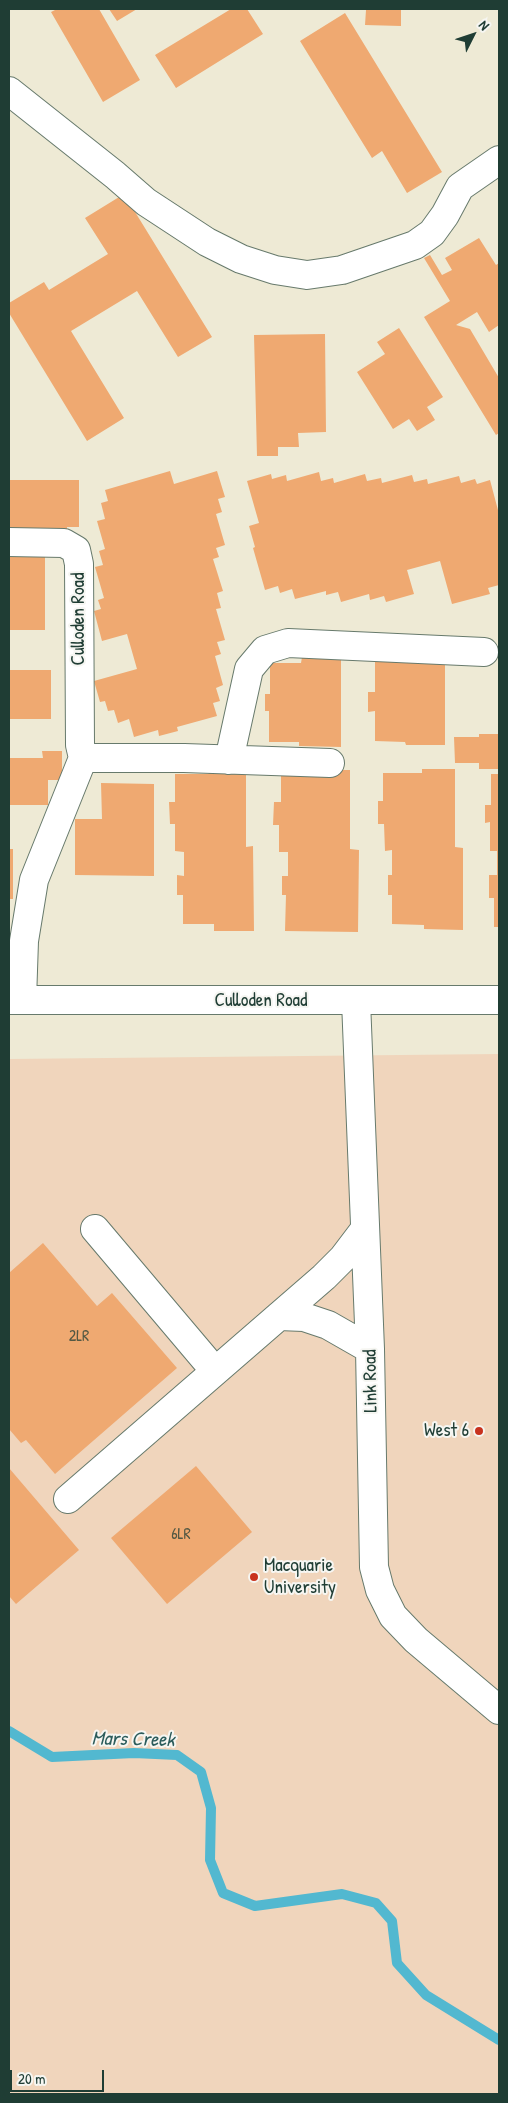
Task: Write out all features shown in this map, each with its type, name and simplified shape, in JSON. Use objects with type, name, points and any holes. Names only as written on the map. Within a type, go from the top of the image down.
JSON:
[{"type":"street","points":[[9,91],[146,202],[207,242],[241,259],[275,270],[307,275],[342,270],[415,245],[432,232],[445,215],[460,187],[499,160]]},
{"type":"street","name":"Culloden Road","points":[[9,542],[64,542],[76,550],[79,564],[80,745],[83,758],[34,880],[16,1000],[499,1000]]},
{"type":"street","points":[[229,760],[249,670],[264,650],[288,643],[484,652]]},
{"type":"street","points":[[83,758],[330,763]]},
{"type":"street","name":"Link Road","points":[[356,1001],[370,1349],[374,1567],[380,1590],[393,1616],[416,1640],[499,1710]]},
{"type":"street","points":[[68,1499],[330,1271],[343,1258],[365,1229]]},
{"type":"street","points":[[95,1230],[215,1371]]},
{"type":"street","points":[[279,1316],[304,1317],[328,1326],[370,1349]]},
{"type":"shaded area","name":"Macquarie University","points":[[499,1054],[499,2094],[9,2094],[9,1059]]},
{"type":"building","points":[[57,9],[99,9],[140,80],[103,102],[51,12]]},
{"type":"building","points":[[109,9],[137,9],[117,21]]},
{"type":"building","points":[[231,9],[247,9],[263,34],[176,88],[155,55]]},
{"type":"building","points":[[364,9],[401,9],[401,26],[365,25],[366,10]]},
{"type":"building","points":[[345,13],[442,172],[407,193],[382,151],[372,158],[300,41]]},
{"type":"building","points":[[124,194],[212,337],[178,357],[137,291],[71,331],[124,418],[87,441],[9,313],[9,303],[44,282],[49,290],[108,254],[85,218]]},
{"type":"building","points":[[479,238],[496,265],[499,263],[499,325],[489,332],[477,312],[456,325],[470,329],[499,378],[499,433],[496,435],[424,317],[450,301],[424,258],[430,255],[442,275],[452,270],[445,258]]},
{"type":"building","points":[[399,328],[443,397],[427,407],[435,420],[417,431],[409,419],[393,429],[357,372],[385,354],[377,342]]},
{"type":"building","points":[[325,334],[326,432],[298,433],[299,447],[278,447],[278,456],[257,456],[254,335]]},
{"type":"building","points":[[170,471],[174,484],[217,471],[225,497],[218,499],[222,512],[216,514],[225,545],[216,548],[219,557],[213,559],[223,591],[217,593],[221,608],[216,609],[225,640],[217,642],[221,654],[215,656],[223,685],[216,688],[220,701],[213,703],[217,716],[177,727],[178,731],[159,736],[158,730],[134,737],[129,719],[118,723],[114,710],[108,711],[105,701],[100,702],[94,681],[137,669],[127,634],[102,641],[94,611],[101,609],[98,600],[104,598],[95,567],[103,565],[99,551],[105,549],[97,521],[105,519],[101,503],[108,501],[105,490]]},
{"type":"building","points":[[319,472],[321,481],[333,478],[334,483],[365,474],[367,481],[381,478],[382,483],[412,475],[414,482],[427,479],[428,484],[459,476],[461,483],[475,479],[477,484],[490,480],[499,514],[499,585],[488,588],[490,594],[452,604],[440,561],[407,570],[414,594],[386,602],[384,596],[370,600],[369,594],[341,602],[338,592],[326,595],[326,591],[295,599],[292,589],[280,593],[278,586],[265,590],[249,526],[259,523],[247,481],[271,474],[272,479],[286,475],[287,481]]},
{"type":"building","points":[[9,480],[79,480],[79,527],[67,527],[67,532],[9,532]]},
{"type":"building","points":[[9,551],[45,551],[45,630],[9,630]]},
{"type":"building","points":[[302,657],[341,657],[341,747],[299,746],[299,742],[269,742],[269,711],[265,711],[265,694],[270,694],[270,663],[301,663]]},
{"type":"building","points":[[445,658],[445,745],[406,745],[405,742],[375,741],[375,711],[368,712],[368,692],[375,692],[375,662]]},
{"type":"building","points":[[9,670],[51,670],[51,719],[9,719]]},
{"type":"building","points":[[479,734],[499,734],[499,769],[479,769],[479,763],[455,763],[454,737],[479,737]]},
{"type":"building","points":[[42,751],[62,751],[62,780],[48,780],[48,805],[9,805],[9,758],[43,758]]},
{"type":"building","points":[[422,769],[455,769],[455,847],[463,848],[463,930],[424,929],[424,925],[392,924],[392,895],[388,895],[388,875],[392,875],[392,850],[385,851],[384,824],[378,824],[378,801],[383,801],[383,773],[422,773]]},
{"type":"building","points":[[207,770],[246,770],[246,847],[253,846],[254,931],[214,931],[214,924],[183,924],[183,895],[177,895],[177,875],[184,876],[184,852],[175,851],[175,824],[170,824],[169,802],[175,802],[175,774],[209,774]]},
{"type":"building","points":[[312,770],[350,770],[350,849],[359,850],[358,932],[285,931],[286,895],[282,895],[282,876],[288,876],[288,852],[279,852],[279,825],[273,825],[274,802],[281,802],[281,774]]},
{"type":"building","points":[[491,774],[499,774],[499,927],[494,927],[494,898],[489,898],[489,875],[497,875],[497,851],[490,851],[490,822],[485,823],[485,805],[491,805]]},
{"type":"building","points":[[101,783],[154,784],[154,876],[75,875],[75,819],[102,819]]},
{"type":"building","points":[[9,849],[13,849],[13,899],[9,899]]},
{"type":"building","points":[[43,1243],[97,1306],[112,1293],[177,1368],[55,1474],[26,1440],[21,1443],[9,1429],[9,1273]]},
{"type":"building","points":[[196,1466],[252,1532],[167,1604],[111,1538]]},
{"type":"building","points":[[9,1468],[79,1550],[16,1604],[9,1596]]},
{"type":"waterway","name":"Mars Creek","points":[[9,1731],[52,1757],[134,1753],[177,1755],[201,1772],[211,1808],[210,1860],[223,1893],[255,1906],[342,1894],[376,1903],[392,1921],[397,1963],[426,1995],[499,2040]]},
{"type":"place","name":"West 6","points":[[479,1431]]},
{"type":"place","name":"Macquarie University","points":[[254,1577]]}]
